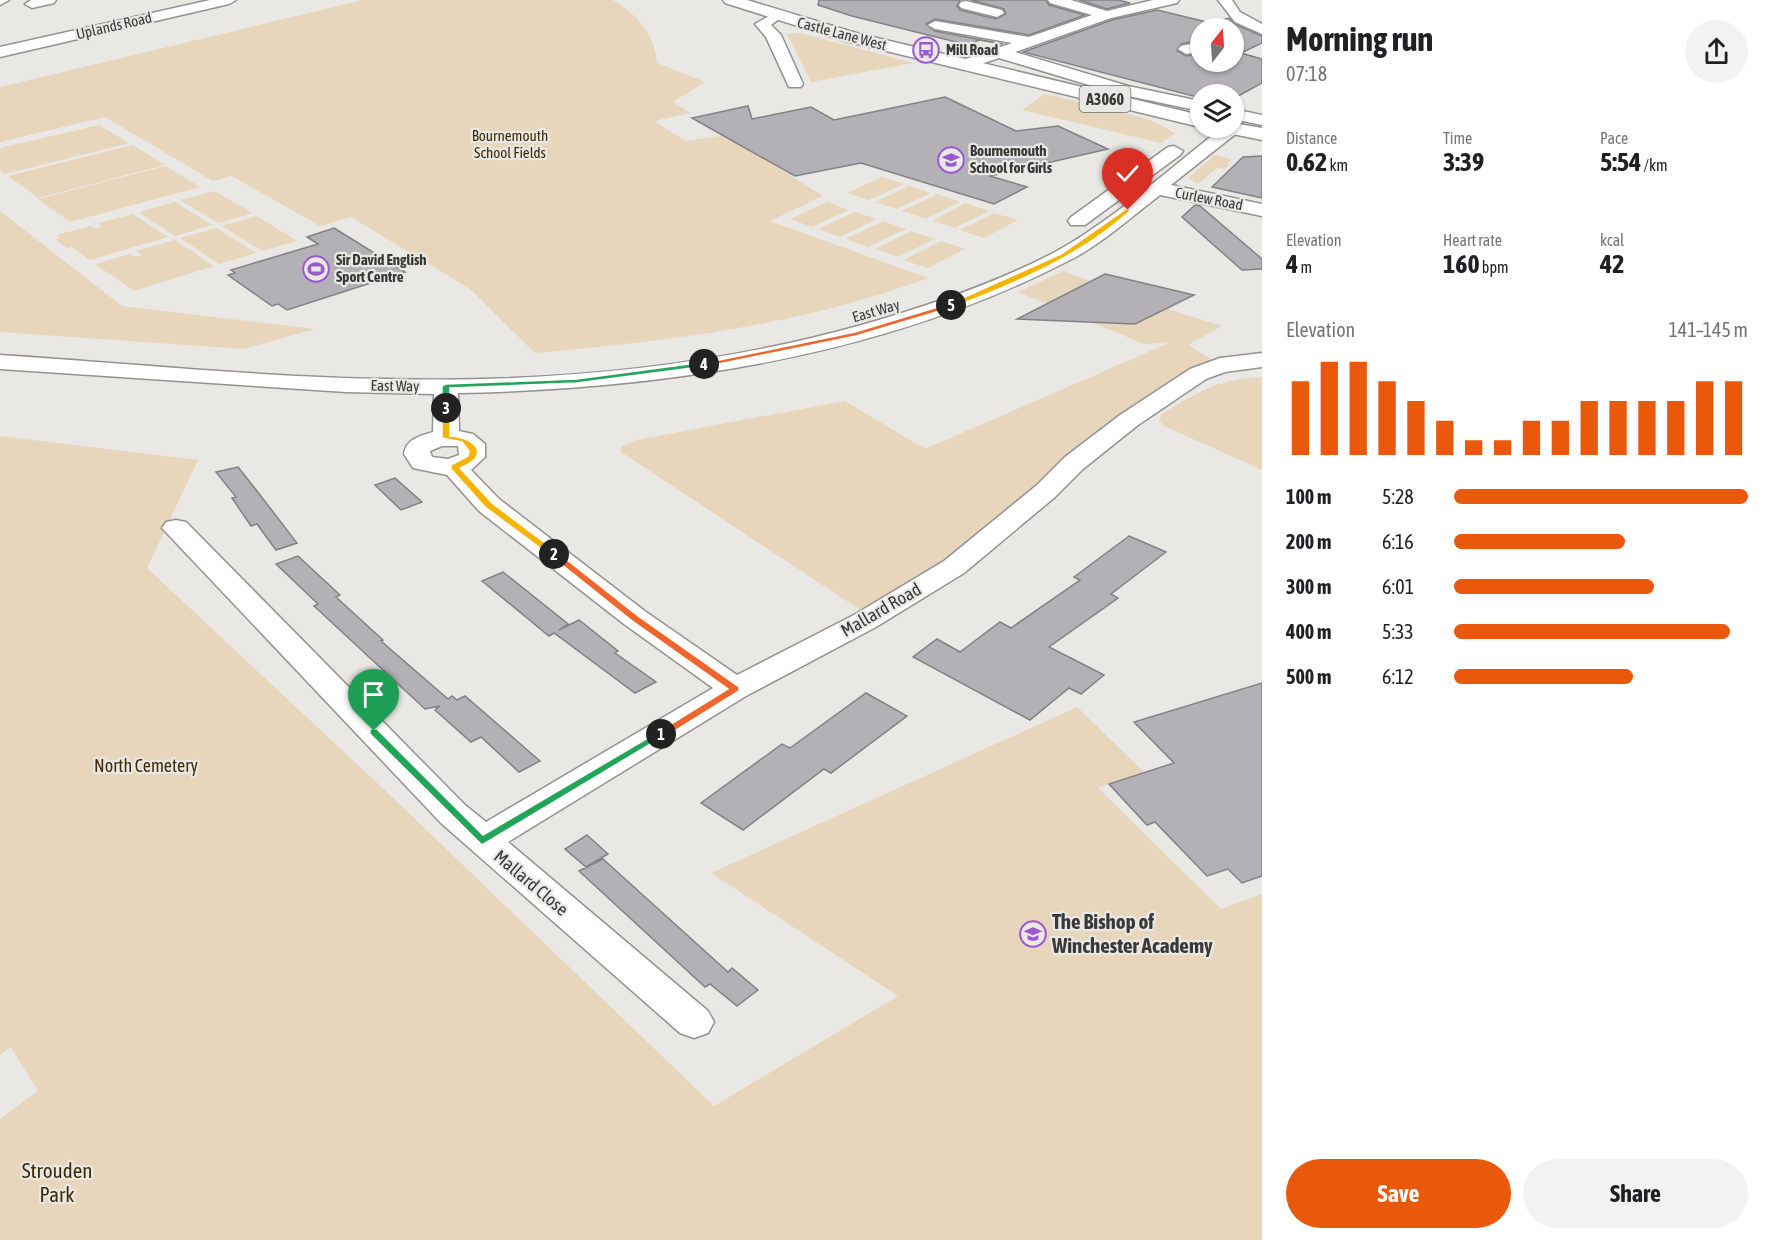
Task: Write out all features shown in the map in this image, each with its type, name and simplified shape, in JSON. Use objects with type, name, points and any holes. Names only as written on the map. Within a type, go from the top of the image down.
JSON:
[{"type":"main road","name":"Castle Lane West","points":[[731,0],[806,24],[1190,119]]},
{"type":"main road","points":[[1244,131],[1262,134]]},
{"type":"street","points":[[32,4],[49,0]]},
{"type":"street","name":"Uplands Road","points":[[0,52],[196,3],[229,0]]},
{"type":"street","points":[[997,13],[973,6],[1008,0]]},
{"type":"street","points":[[1055,0],[1107,15]]},
{"type":"street","points":[[966,64],[1107,15],[1172,0]]},
{"type":"street","points":[[1225,0],[1228,10],[1245,23],[1261,28]]},
{"type":"street","points":[[776,16],[762,24],[773,36],[784,88],[790,95],[811,91]]},
{"type":"street","points":[[773,36],[806,24]]},
{"type":"street","points":[[935,25],[1028,42]]},
{"type":"street","points":[[1244,33],[1261,28]]},
{"type":"street","points":[[997,52],[1125,90],[1190,104]]},
{"type":"street","points":[[1244,116],[1262,120]]},
{"type":"street","name":"East Way","points":[[0,347],[400,371],[517,368],[641,358],[772,337],[869,314],[978,278],[1059,234],[1190,138]]},
{"type":"street","name":"East Way","points":[[0,362],[334,385],[446,386],[577,381],[735,360],[856,334],[942,309],[1001,286],[1063,256],[1156,188],[1218,138]]},
{"type":"street","name":"Curlew Road","points":[[1156,188],[1262,210]]},
{"type":"street","name":"Mallard Road","points":[[482,841],[735,689],[865,621],[954,567],[1046,491],[1074,463],[1130,420],[1198,374],[1220,365],[1262,360]]},
{"type":"street","points":[[446,386],[446,438],[464,439],[472,444],[473,451],[472,457],[467,462],[454,467],[489,505],[635,618],[735,689]]},
{"type":"street","name":"Mallard Close","points":[[176,528],[482,841],[694,1022]]},
{"type":"green space","name":"Bournemouth School Fields","points":[[363,0],[613,0],[630,12],[643,26],[652,42],[657,63],[705,82],[673,102],[691,113],[654,121],[686,141],[726,135],[823,196],[770,221],[928,278],[832,308],[734,329],[635,343],[535,353],[470,289],[351,217],[320,226],[232,176],[213,181],[105,117],[0,142],[0,87]]},
{"type":"green space","points":[[800,33],[914,63],[811,82],[787,34]]},
{"type":"green space","points":[[1044,94],[1148,119],[1175,133],[1161,143],[1022,110]]},
{"type":"green space","points":[[99,125],[129,143],[5,174],[0,171],[0,148]]},
{"type":"green space","points":[[133,145],[165,165],[38,198],[8,176]]},
{"type":"green space","points":[[1215,155],[1232,159],[1227,164],[1230,165],[1225,169],[1217,168],[1198,184],[1188,178]]},
{"type":"green space","points":[[166,166],[200,187],[70,222],[38,199]]},
{"type":"green space","points":[[882,177],[904,184],[869,200],[847,193]]},
{"type":"green space","points":[[909,186],[931,193],[897,209],[875,202]]},
{"type":"green space","points":[[215,191],[253,213],[218,223],[180,200]]},
{"type":"green space","points":[[937,194],[960,202],[926,219],[902,211]]},
{"type":"green space","points":[[175,202],[212,225],[175,236],[139,212]]},
{"type":"green space","points":[[827,202],[849,210],[812,227],[790,219]]},
{"type":"green space","points":[[965,203],[989,211],[955,228],[932,221]]},
{"type":"green space","points":[[0,211],[122,306],[315,329],[244,349],[0,332]]},
{"type":"green space","points":[[855,212],[877,219],[840,237],[818,229]]},
{"type":"green space","points":[[994,213],[1018,220],[984,238],[960,230]]},
{"type":"green space","points":[[133,214],[168,237],[90,260],[72,247],[67,248],[55,239],[59,238],[56,235],[91,226],[101,227],[98,223]]},
{"type":"green space","points":[[257,216],[297,241],[262,251],[222,226]]},
{"type":"green space","points":[[883,221],[906,229],[868,247],[845,239]]},
{"type":"green space","points":[[216,228],[256,253],[219,264],[180,238]]},
{"type":"green space","points":[[911,231],[935,239],[898,257],[875,249]]},
{"type":"green space","points":[[175,240],[214,266],[134,291],[95,264],[130,254],[135,257],[142,256],[136,251]]},
{"type":"green space","points":[[941,241],[965,249],[928,268],[904,260]]},
{"type":"green space","points":[[1063,271],[1222,326],[1188,345],[1220,365],[871,617],[621,452],[621,447],[636,440],[845,401],[925,449],[1171,342],[1144,344],[1018,292]]},
{"type":"green space","points":[[1262,377],[1262,470],[1164,426],[1159,420],[1161,415],[1208,388],[1247,378]]},
{"type":"green space","points":[[0,436],[198,460],[147,568],[390,795],[714,1106],[898,996],[711,873],[1077,707],[1144,772],[1098,788],[1221,909],[1262,894],[1262,1240],[0,1240],[0,1119],[38,1091],[11,1047],[0,1055]]},
{"type":"building","points":[[819,0],[960,0],[957,6],[960,10],[996,19],[1006,14],[1004,9],[971,0],[1046,0],[1049,5],[1085,15],[1029,35],[935,19],[926,24],[935,31],[1003,44],[979,40],[968,45],[852,16],[818,5]]},
{"type":"building","points":[[1079,0],[1118,0],[1130,3],[1107,9]]},
{"type":"building","points":[[1157,10],[1190,18],[1190,42],[1181,44],[1177,51],[1186,56],[1190,55],[1190,72],[1244,72],[1244,54],[1262,59],[1262,83],[1244,93],[1244,84],[1190,84],[1190,95],[1023,52],[1112,20]]},
{"type":"building","points":[[1244,28],[1262,36],[1262,43],[1244,52]]},
{"type":"building","points":[[945,97],[1016,131],[1058,126],[1108,149],[990,176],[1027,187],[994,204],[861,163],[795,176],[692,118],[748,106],[752,119],[811,107],[834,120]]},
{"type":"building","points":[[1262,156],[1262,198],[1212,187],[1243,157]]},
{"type":"building","points":[[1195,205],[1200,206],[1262,259],[1262,269],[1242,270],[1182,217]]},
{"type":"building","name":"Sir David English Sport Centre","points":[[334,228],[405,272],[287,310],[278,304],[272,306],[228,275],[235,273],[231,270],[318,244],[307,237]]},
{"type":"building","points":[[1105,274],[1194,295],[1135,324],[1017,319]]},
{"type":"building","points":[[238,467],[297,543],[276,550],[257,524],[251,526],[232,498],[236,497],[216,472]]},
{"type":"building","points":[[395,478],[422,502],[401,510],[375,485]]},
{"type":"building","points":[[1129,536],[1166,552],[1111,594],[1118,598],[1049,647],[1104,675],[1081,694],[1069,688],[1030,720],[913,657],[937,639],[960,652],[1000,622],[1011,628],[1080,580],[1074,577]]},
{"type":"building","points":[[298,556],[340,595],[336,597],[383,640],[381,641],[448,699],[452,696],[457,700],[465,696],[540,761],[519,772],[481,737],[471,742],[435,710],[440,706],[425,709],[314,606],[318,604],[276,564]]},
{"type":"building","points":[[503,572],[568,624],[559,630],[579,620],[618,651],[615,653],[656,682],[635,693],[554,633],[549,636],[482,581]]},
{"type":"building","points":[[1262,683],[1262,876],[1242,883],[1228,869],[1207,876],[1155,822],[1147,825],[1109,784],[1174,763],[1134,722]]},
{"type":"building","points":[[866,693],[907,716],[831,773],[824,769],[743,830],[701,803],[782,744],[790,748]]},
{"type":"building","points":[[587,835],[608,854],[586,867],[565,849]]},
{"type":"building","points":[[603,859],[728,972],[732,968],[758,990],[737,1006],[710,984],[705,987],[579,871]]},
{"type":"place","name":"Mill Road","points":[[926,50]]},
{"type":"place","name":"Bournemouth School for Girls","points":[[951,160]]},
{"type":"place","name":"Sir David English Sport Centre","points":[[316,269]]},
{"type":"place","name":"The Bishop of Winchester Academy","points":[[1033,934]]},
{"type":"route","points":[[374,731],[482,841],[735,689],[635,618],[489,505],[454,467],[467,462],[472,457],[473,451],[472,444],[464,439],[446,438],[446,386],[577,381],[735,360],[856,334],[942,309],[1001,286],[1063,256],[1128,210]]},
{"type":"park label","name":"North Cemetery","points":[[146,766]]},
{"type":"park label","name":"Strouden Park","points":[[57,1183]]}]
